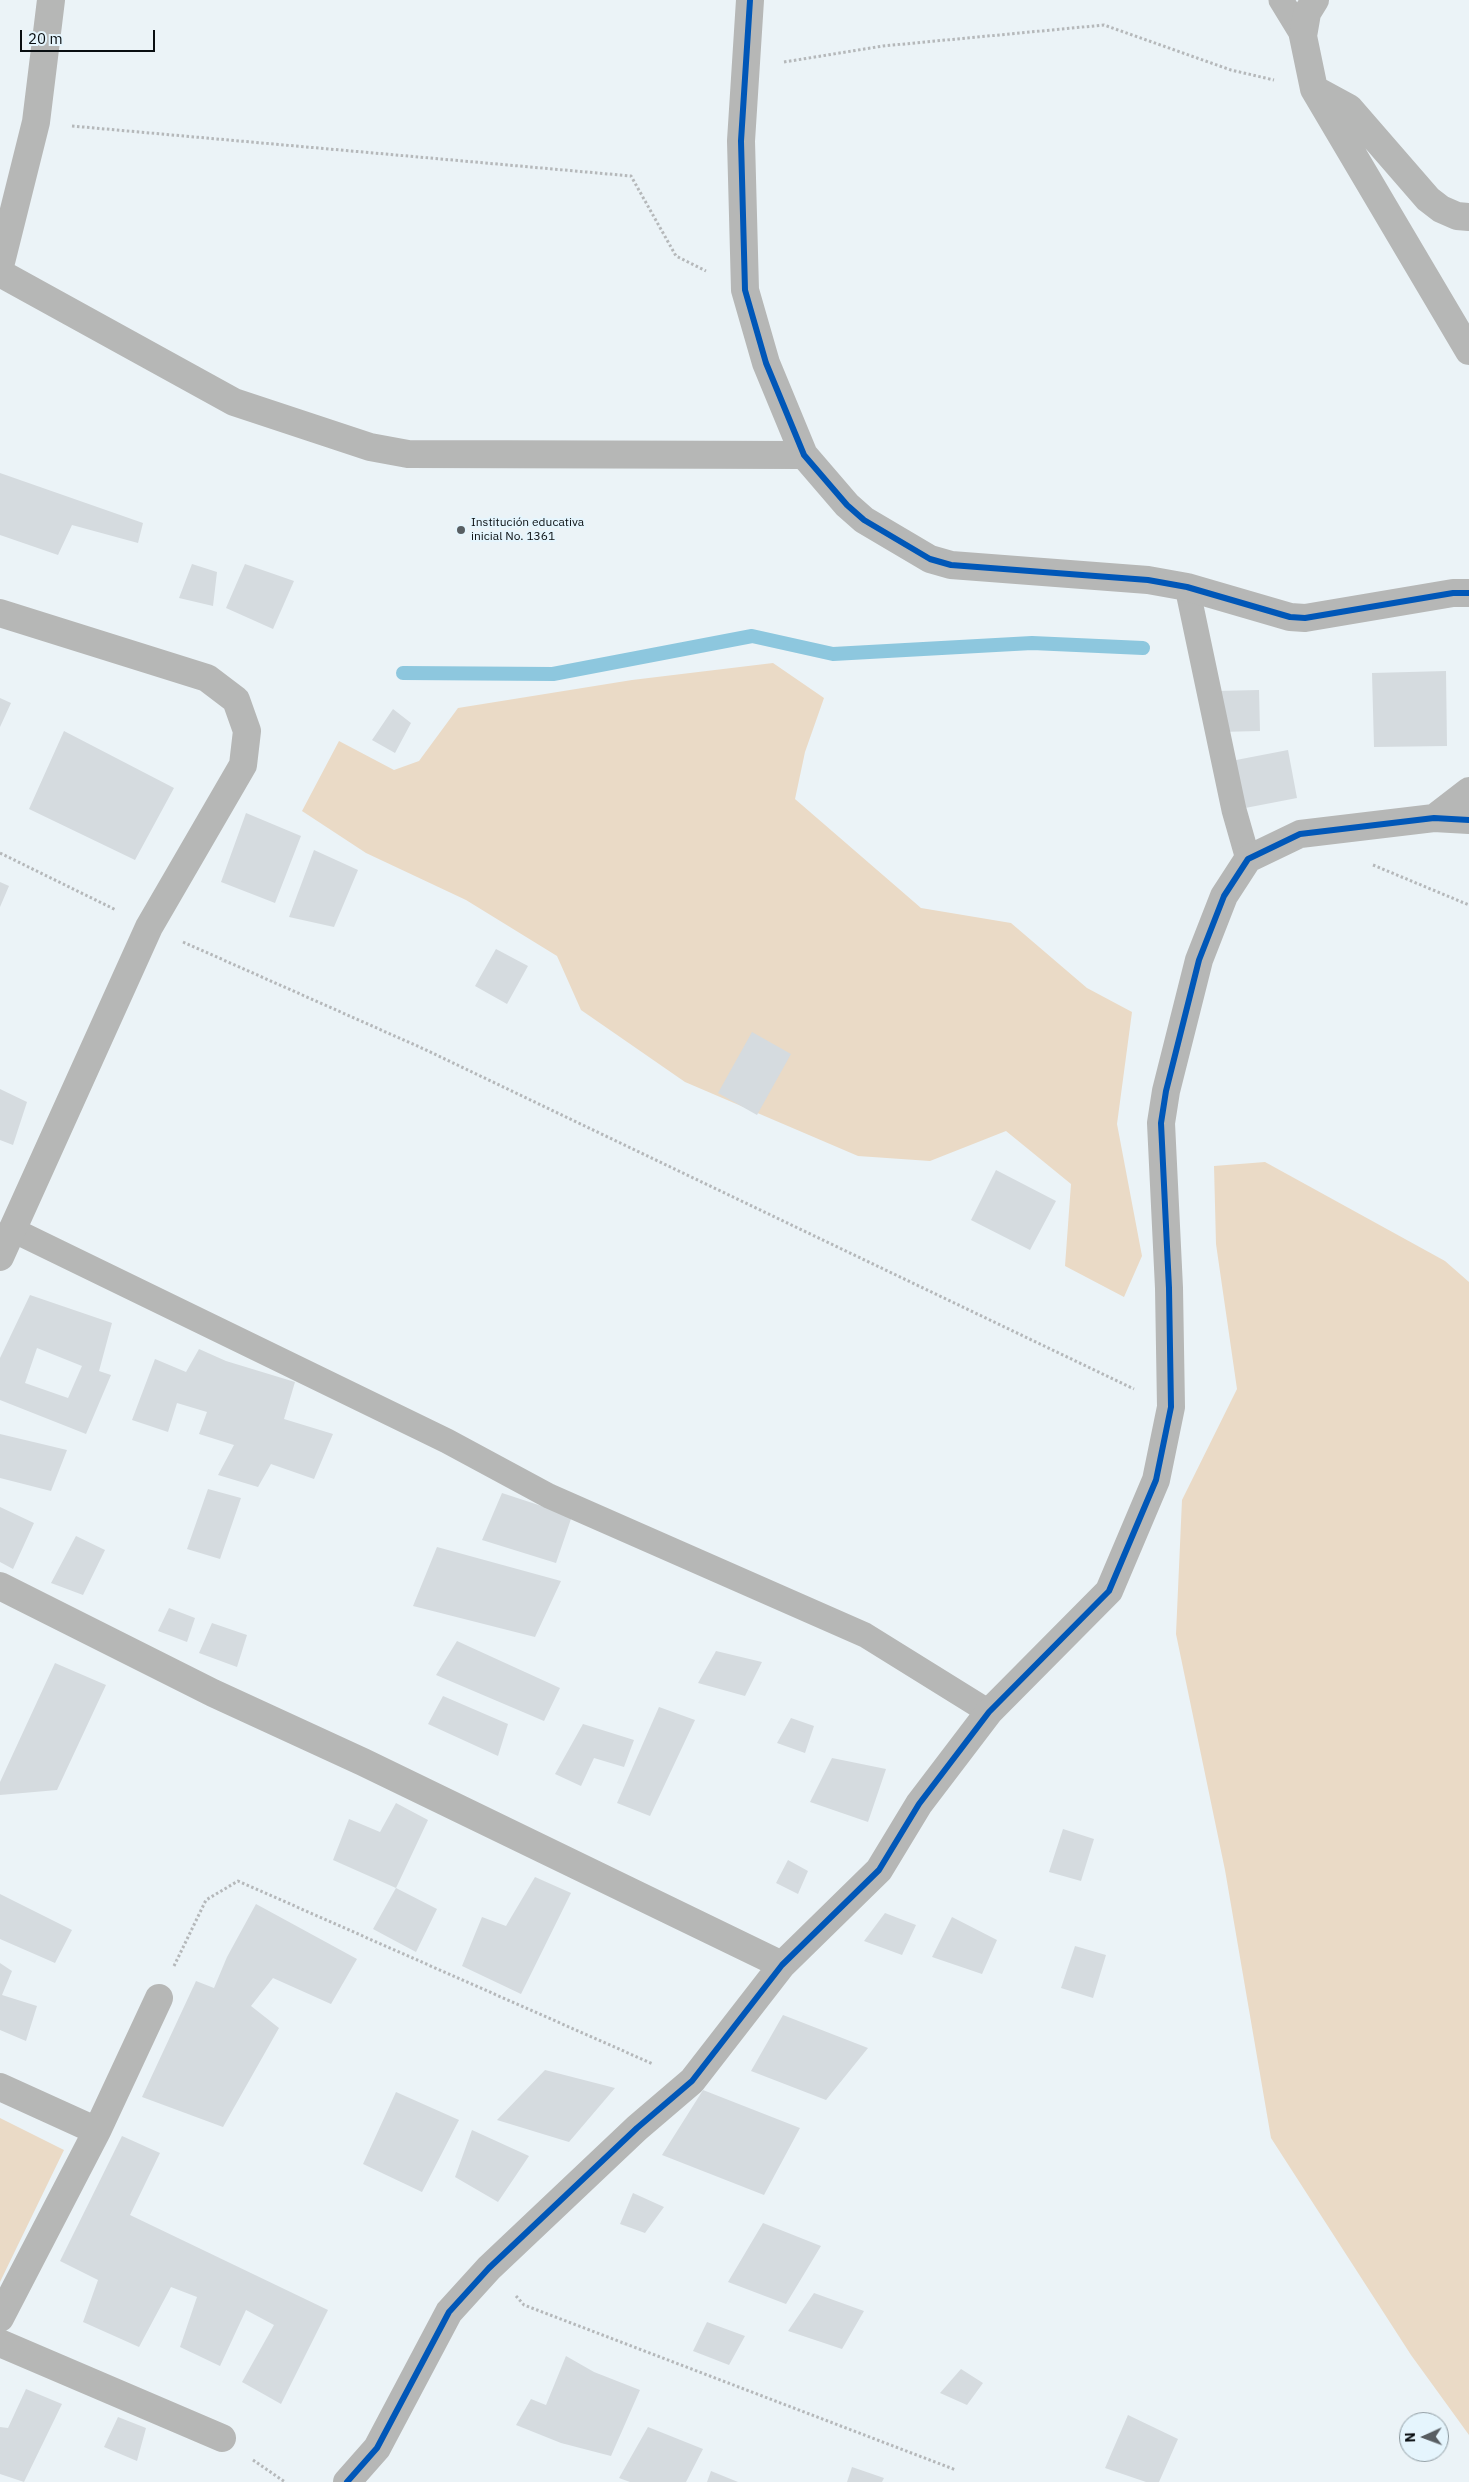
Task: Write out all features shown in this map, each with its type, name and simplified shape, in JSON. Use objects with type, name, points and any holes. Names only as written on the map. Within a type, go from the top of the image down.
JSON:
[{"type":"street","points":[[0,266],[36,122],[51,0]]},
{"type":"street","points":[[750,0],[741,141],[745,290],[766,363],[804,455],[847,505],[864,520],[930,559],[952,565],[1116,577],[1187,587],[1290,617],[1304,618],[1453,593],[1469,594]]},
{"type":"street","points":[[1316,0],[1307,13],[1303,36],[1314,89],[1469,351]]},
{"type":"street","points":[[1314,89],[1349,108],[1428,199],[1441,209],[1457,216],[1469,217]]},
{"type":"street","points":[[0,273],[234,402],[370,447],[408,454],[804,455]]},
{"type":"street","points":[[0,613],[207,678],[236,700],[247,731],[243,764],[149,927],[0,1257]]},
{"type":"street","points":[[1434,818],[1469,791]]},
{"type":"street","points":[[347,2482],[377,2448],[449,2312],[489,2268],[637,2128],[692,2081],[782,1965],[879,1870],[919,1804],[989,1712],[1109,1591],[1156,1480],[1171,1407],[1169,1288],[1162,1124],[1166,1091],[1199,960],[1224,896],[1248,859],[1300,834],[1434,818],[1469,820]]},
{"type":"street","points":[[0,1586],[212,1693],[363,1762],[782,1965]]},
{"type":"street","points":[[0,2318],[97,2131],[159,1998]]},
{"type":"street","points":[[0,2087],[97,2131]]},
{"type":"street","points":[[0,2343],[222,2438]]},
{"type":"lane","points":[[1281,0],[1303,36]]},
{"type":"lane","points":[[1187,587],[1234,810],[1248,859]]},
{"type":"lane","points":[[11,1229],[447,1441],[549,1496],[865,1636],[989,1712]]},
{"type":"path","points":[[747,68],[883,46],[1104,25],[1231,70],[1314,89]]},
{"type":"path","points":[[36,122],[631,176],[676,256],[745,290]]},
{"type":"path","points":[[0,853],[149,927],[424,1049],[1171,1407]]},
{"type":"path","points":[[1371,864],[1469,905]]},
{"type":"path","points":[[159,1998],[206,1900],[238,1881],[692,2081]]},
{"type":"path","points":[[489,2268],[524,2305],[956,2470]]},
{"type":"shaded area","points":[[773,663],[824,698],[805,752],[795,799],[921,908],[1011,923],[1087,988],[1132,1012],[1117,1124],[1142,1256],[1124,1297],[1065,1266],[1071,1184],[1006,1131],[930,1161],[858,1156],[685,1082],[581,1010],[557,956],[466,900],[366,853],[302,811],[339,741],[394,770],[419,761],[458,708],[632,680]]},
{"type":"shaded area","points":[[1265,1162],[1445,1261],[1469,1282],[1469,2435],[1411,2355],[1271,2138],[1225,1870],[1176,1634],[1182,1500],[1237,1389],[1216,1244],[1214,1166]]},
{"type":"shaded area","points":[[0,2118],[64,2150],[0,2282]]},
{"type":"building","points":[[0,473],[143,523],[138,543],[72,525],[58,555],[0,535]]},
{"type":"building","points":[[192,564],[217,572],[213,606],[179,598]]},
{"type":"building","points":[[245,564],[294,581],[273,629],[226,608]]},
{"type":"building","points":[[1446,671],[1447,746],[1374,747],[1372,673]]},
{"type":"building","points":[[1259,690],[1260,731],[1218,732],[1216,691]]},
{"type":"building","points":[[0,698],[11,703],[0,727]]},
{"type":"building","points":[[393,709],[411,723],[395,753],[372,740]]},
{"type":"building","points":[[64,731],[174,788],[135,860],[29,809]]},
{"type":"building","points":[[1288,750],[1297,798],[1240,809],[1231,761]]},
{"type":"building","points":[[246,813],[301,836],[275,903],[221,882]]},
{"type":"building","points":[[314,850],[358,870],[334,927],[289,917]]},
{"type":"building","points":[[0,882],[9,886],[0,907]]},
{"type":"building","points":[[496,949],[528,966],[507,1004],[475,986]]},
{"type":"building","points":[[752,1032],[791,1054],[757,1115],[718,1093]]},
{"type":"building","points":[[0,1089],[27,1102],[13,1145],[0,1140]]},
{"type":"building","points":[[996,1170],[1056,1201],[1030,1250],[971,1220]]},
{"type":"building","points":[[30,1295],[112,1323],[99,1371],[111,1375],[86,1434],[0,1400],[0,1358]],"holes":[[[37,1348],[82,1366],[68,1398],[25,1383]]]},
{"type":"building","points":[[199,1349],[226,1361],[295,1382],[284,1419],[333,1434],[314,1479],[271,1464],[258,1487],[218,1475],[234,1445],[199,1434],[207,1412],[177,1403],[168,1432],[132,1420],[155,1359],[186,1372]]},
{"type":"building","points":[[0,1434],[67,1450],[51,1491],[0,1478]]},
{"type":"building","points":[[208,1489],[241,1498],[220,1559],[187,1549]]},
{"type":"building","points":[[502,1493],[572,1516],[556,1563],[482,1540]]},
{"type":"building","points":[[0,1507],[34,1523],[13,1569],[0,1562]]},
{"type":"building","points":[[76,1536],[105,1550],[83,1595],[51,1583]]},
{"type":"building","points":[[437,1547],[561,1581],[535,1637],[413,1606]]},
{"type":"building","points":[[169,1608],[195,1618],[187,1642],[158,1631]]},
{"type":"building","points":[[212,1623],[247,1635],[237,1667],[199,1653]]},
{"type":"building","points":[[457,1641],[560,1688],[544,1721],[436,1675]]},
{"type":"building","points":[[716,1651],[762,1662],[745,1696],[698,1683]]},
{"type":"building","points":[[55,1663],[106,1685],[57,1790],[0,1795],[0,1782]]},
{"type":"building","points":[[443,1696],[508,1724],[498,1756],[428,1724]]},
{"type":"building","points":[[659,1707],[695,1720],[650,1816],[617,1803]]},
{"type":"building","points":[[791,1718],[814,1726],[805,1753],[777,1743]]},
{"type":"building","points":[[583,1724],[634,1740],[624,1767],[594,1758],[581,1786],[555,1774]]},
{"type":"building","points":[[832,1758],[886,1769],[868,1822],[810,1802]]},
{"type":"building","points":[[396,1803],[428,1820],[396,1888],[333,1860],[349,1819],[380,1832]]},
{"type":"building","points":[[1063,1829],[1094,1839],[1081,1881],[1049,1872]]},
{"type":"building","points":[[788,1860],[808,1871],[798,1894],[776,1883]]},
{"type":"building","points":[[535,1877],[571,1893],[521,1994],[462,1966],[482,1917],[506,1926]]},
{"type":"building","points":[[396,1888],[437,1909],[416,1952],[373,1929]]},
{"type":"building","points":[[0,1894],[72,1930],[55,1963],[0,1939]]},
{"type":"building","points":[[256,1904],[357,1959],[331,2004],[273,1978],[251,2006],[279,2028],[223,2127],[142,2097],[196,1981],[214,1988],[227,1957]]},
{"type":"building","points":[[885,1913],[916,1925],[902,1955],[864,1941]]},
{"type":"building","points":[[952,1917],[997,1940],[982,1974],[932,1957]]},
{"type":"building","points":[[1075,1946],[1106,1955],[1093,1998],[1061,1988]]},
{"type":"building","points":[[0,1963],[12,1971],[2,1995],[37,2006],[26,2041],[0,2030]]},
{"type":"building","points":[[783,2015],[868,2048],[826,2100],[751,2071]]},
{"type":"building","points":[[545,2070],[615,2088],[569,2142],[497,2120]]},
{"type":"building","points":[[703,2090],[800,2128],[764,2195],[662,2155]]},
{"type":"building","points":[[396,2092],[459,2120],[422,2192],[363,2164]]},
{"type":"building","points":[[472,2130],[529,2156],[498,2202],[455,2177]]},
{"type":"building","points":[[122,2136],[160,2153],[130,2215],[328,2310],[281,2404],[242,2382],[274,2325],[246,2310],[220,2366],[180,2347],[197,2297],[171,2287],[139,2347],[83,2322],[98,2280],[60,2261]]},
{"type":"building","points":[[633,2193],[664,2207],[645,2233],[620,2224]]},
{"type":"building","points":[[763,2223],[821,2246],[786,2304],[728,2282]]},
{"type":"building","points":[[814,2293],[864,2311],[842,2349],[788,2331]]},
{"type":"building","points":[[707,2322],[745,2336],[729,2365],[693,2351]]},
{"type":"building","points":[[566,2356],[594,2372],[640,2390],[611,2456],[561,2443],[516,2425],[531,2399],[546,2405]]},
{"type":"building","points":[[961,2369],[983,2383],[967,2405],[940,2393]]},
{"type":"building","points":[[26,2389],[62,2404],[24,2482],[0,2474],[0,2427],[8,2428]]},
{"type":"building","points":[[1128,2415],[1178,2439],[1159,2482],[1146,2482],[1105,2468]]},
{"type":"building","points":[[118,2417],[146,2428],[137,2461],[104,2447]]},
{"type":"building","points":[[648,2427],[703,2449],[686,2482],[630,2482],[619,2478]]},
{"type":"building","points":[[852,2467],[884,2478],[882,2482],[847,2482]]},
{"type":"building","points":[[711,2471],[738,2482],[707,2482]]},
{"type":"waterway","points":[[403,673],[553,674],[752,636],[833,654],[1032,643],[1143,648]]},
{"type":"cycle path","points":[[750,0],[741,141],[745,290],[766,363],[804,455],[847,505],[864,520],[930,559],[951,565],[1148,580],[1187,587],[1290,617],[1305,618],[1453,593],[1469,593]]},
{"type":"cycle path","points":[[347,2482],[377,2448],[449,2312],[489,2268],[637,2128],[692,2081],[782,1965],[879,1870],[919,1804],[989,1712],[1109,1591],[1156,1480],[1171,1407],[1169,1288],[1161,1123],[1166,1091],[1199,960],[1224,896],[1248,859],[1300,834],[1434,818],[1469,820]]},
{"type":"place","name":"Institución educativa inicial No. 1361","points":[[461,530]]}]
